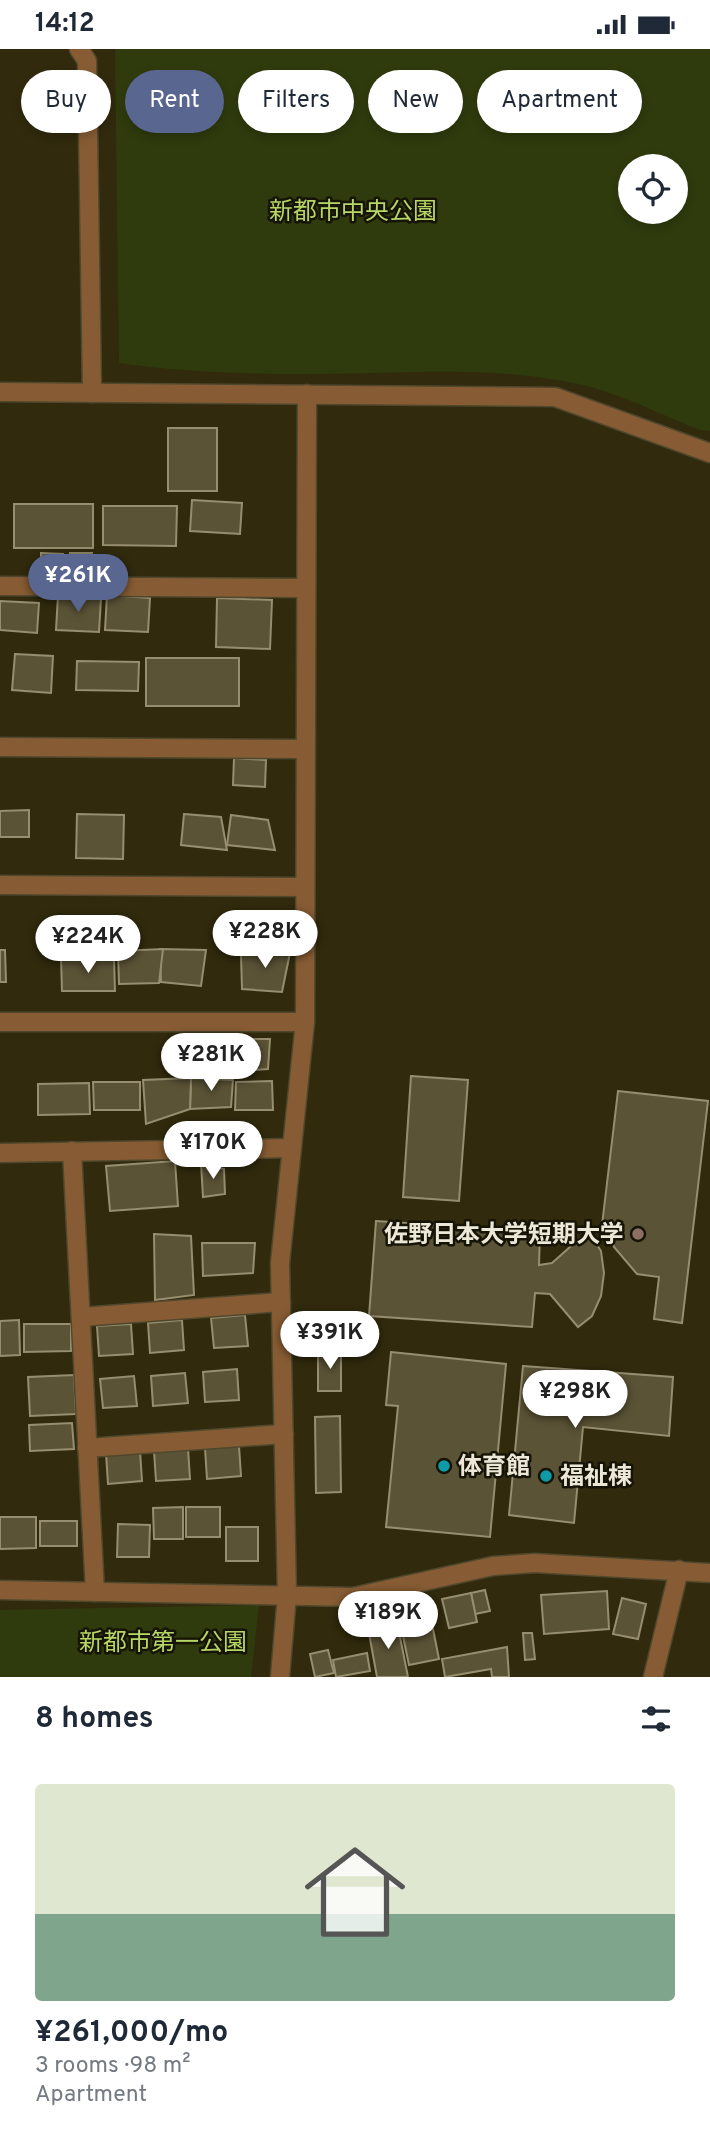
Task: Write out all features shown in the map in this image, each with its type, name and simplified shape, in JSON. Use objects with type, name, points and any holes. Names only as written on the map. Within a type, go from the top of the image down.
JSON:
[{"type":"street","points":[[79,49],[87,61],[92,393]]},
{"type":"street","points":[[0,392],[555,397],[710,453]]},
{"type":"street","points":[[280,1677],[287,1595],[280,1263],[305,1022],[303,749],[307,394]]},
{"type":"street","points":[[0,586],[305,588]]},
{"type":"street","points":[[0,747],[303,749]]},
{"type":"street","points":[[0,885],[305,887]]},
{"type":"street","points":[[0,1022],[305,1022]]},
{"type":"street","points":[[0,1153],[291,1148]]},
{"type":"street","points":[[72,1151],[95,1592]]},
{"type":"street","points":[[80,1317],[281,1302]]},
{"type":"street","points":[[87,1448],[284,1434]]},
{"type":"street","points":[[0,1590],[353,1597],[493,1566],[534,1563],[710,1573]]},
{"type":"street","points":[[653,1677],[679,1570]]},
{"type":"green space","name":"新都市中央公園","points":[[115,49],[710,49],[710,431],[700,430],[605,391],[537,377],[455,372],[310,374],[182,370],[119,363]]},
{"type":"green space","name":"新都市第一公園","points":[[259,1605],[251,1677],[0,1677],[0,1610]]},
{"type":"building","points":[[168,428],[217,428],[217,491],[168,491]]},
{"type":"building","points":[[192,500],[242,503],[240,534],[190,531]]},
{"type":"building","points":[[14,504],[93,504],[93,548],[14,548]]},
{"type":"building","points":[[103,506],[177,506],[176,546],[103,545]]},
{"type":"building","points":[[41,553],[63,554],[63,569],[41,569]]},
{"type":"building","points":[[70,553],[92,553],[91,569],[69,569]]},
{"type":"building","points":[[58,595],[101,598],[99,632],[56,630]]},
{"type":"building","points":[[107,595],[150,598],[148,632],[105,630]]},
{"type":"building","points":[[217,598],[272,600],[270,649],[216,647]]},
{"type":"building","points":[[0,601],[39,603],[37,633],[0,630]]},
{"type":"building","points":[[15,654],[53,656],[51,693],[12,690]]},
{"type":"building","points":[[146,658],[239,658],[239,706],[146,706]]},
{"type":"building","points":[[77,661],[139,662],[138,691],[76,690]]},
{"type":"building","points":[[234,758],[266,760],[265,787],[233,785]]},
{"type":"building","points":[[29,810],[29,837],[0,837],[0,811]]},
{"type":"building","points":[[77,814],[124,815],[123,859],[76,858]]},
{"type":"building","points":[[184,814],[221,817],[227,850],[181,845]]},
{"type":"building","points":[[231,815],[268,820],[275,850],[227,845]]},
{"type":"building","points":[[291,948],[282,992],[242,989],[241,955]]},
{"type":"building","points":[[160,949],[206,950],[201,986],[161,982]]},
{"type":"building","points":[[163,949],[159,983],[119,984],[118,951]]},
{"type":"building","points":[[0,950],[5,950],[6,982],[0,982]]},
{"type":"building","points":[[61,958],[114,958],[115,991],[62,991]]},
{"type":"building","points":[[217,1039],[270,1039],[268,1069],[218,1073]]},
{"type":"building","points":[[411,1076],[468,1080],[459,1201],[403,1197]]},
{"type":"building","points":[[191,1078],[233,1080],[231,1107],[190,1109]]},
{"type":"building","points":[[191,1078],[190,1109],[146,1124],[143,1080]]},
{"type":"building","points":[[272,1081],[273,1110],[235,1110],[236,1082]]},
{"type":"building","points":[[93,1082],[140,1082],[140,1110],[94,1110]]},
{"type":"building","points":[[89,1083],[90,1114],[38,1115],[38,1084]]},
{"type":"building","points":[[618,1091],[708,1101],[682,1323],[654,1319],[659,1277],[637,1274],[614,1247],[609,1226],[602,1225]]},
{"type":"building","points":[[175,1161],[178,1206],[110,1211],[106,1166]]},
{"type":"building","points":[[201,1163],[224,1169],[225,1194],[203,1197]]},
{"type":"building","points":[[376,1221],[540,1232],[539,1265],[552,1263],[588,1231],[601,1251],[604,1273],[601,1296],[592,1316],[578,1327],[550,1294],[535,1293],[532,1327],[369,1316]]},
{"type":"building","points":[[154,1234],[191,1236],[194,1295],[155,1300]]},
{"type":"building","points":[[202,1243],[255,1243],[253,1273],[203,1276]]},
{"type":"building","points":[[245,1315],[248,1346],[214,1348],[211,1318]]},
{"type":"building","points":[[19,1320],[20,1355],[0,1356],[0,1321]]},
{"type":"building","points":[[182,1320],[184,1350],[150,1353],[148,1323]]},
{"type":"building","points":[[24,1324],[71,1324],[71,1351],[24,1352]]},
{"type":"building","points":[[131,1324],[133,1354],[99,1356],[97,1326]]},
{"type":"building","points":[[318,1350],[341,1350],[341,1391],[318,1391]]},
{"type":"building","name":"体育館","points":[[391,1352],[506,1364],[490,1537],[386,1527],[398,1406],[386,1405]]},
{"type":"building","name":"福祉棟","points":[[523,1366],[673,1377],[669,1436],[583,1427],[574,1523],[509,1515]]},
{"type":"building","points":[[237,1369],[239,1400],[205,1402],[203,1372]]},
{"type":"building","points":[[185,1373],[188,1403],[153,1406],[151,1376]]},
{"type":"building","points":[[74,1375],[76,1414],[30,1416],[28,1377]]},
{"type":"building","points":[[134,1376],[137,1406],[103,1408],[100,1379]]},
{"type":"building","points":[[340,1416],[341,1492],[316,1493],[315,1417]]},
{"type":"building","points":[[72,1423],[74,1449],[30,1451],[29,1425]]},
{"type":"building","points":[[239,1446],[241,1476],[207,1479],[205,1448]]},
{"type":"building","points":[[188,1448],[190,1479],[156,1481],[154,1451]]},
{"type":"building","points":[[140,1451],[142,1481],[108,1484],[106,1453]]},
{"type":"building","points":[[183,1507],[183,1539],[154,1539],[153,1508]]},
{"type":"building","points":[[186,1507],[220,1507],[220,1537],[186,1537]]},
{"type":"building","points":[[0,1517],[36,1517],[36,1548],[0,1549]]},
{"type":"building","points":[[40,1521],[77,1521],[77,1546],[40,1546]]},
{"type":"building","points":[[118,1524],[150,1525],[149,1557],[117,1557]]},
{"type":"building","points":[[226,1527],[258,1527],[258,1561],[226,1561]]},
{"type":"building","points":[[485,1590],[490,1611],[475,1614],[471,1593]]},
{"type":"building","points":[[607,1591],[609,1629],[544,1634],[541,1595]]},
{"type":"building","points":[[471,1593],[477,1622],[449,1628],[442,1599]]},
{"type":"building","points":[[622,1598],[646,1604],[638,1639],[613,1634]]},
{"type":"building","points":[[397,1622],[408,1677],[377,1677],[368,1628]]},
{"type":"building","points":[[433,1629],[439,1659],[409,1665],[403,1636]]},
{"type":"building","points":[[523,1633],[532,1633],[535,1659],[525,1660]]},
{"type":"building","points":[[507,1647],[509,1677],[492,1677],[491,1669],[445,1677],[442,1659]]},
{"type":"building","points":[[328,1650],[334,1673],[315,1677],[310,1654]]},
{"type":"building","points":[[367,1653],[370,1671],[336,1677],[333,1660]]},
{"type":"place","name":"佐野日本大学短期大学","points":[[638,1234]]},
{"type":"place","name":"体育館","points":[[444,1466]]},
{"type":"place","name":"福祉棟","points":[[546,1476]]}]
